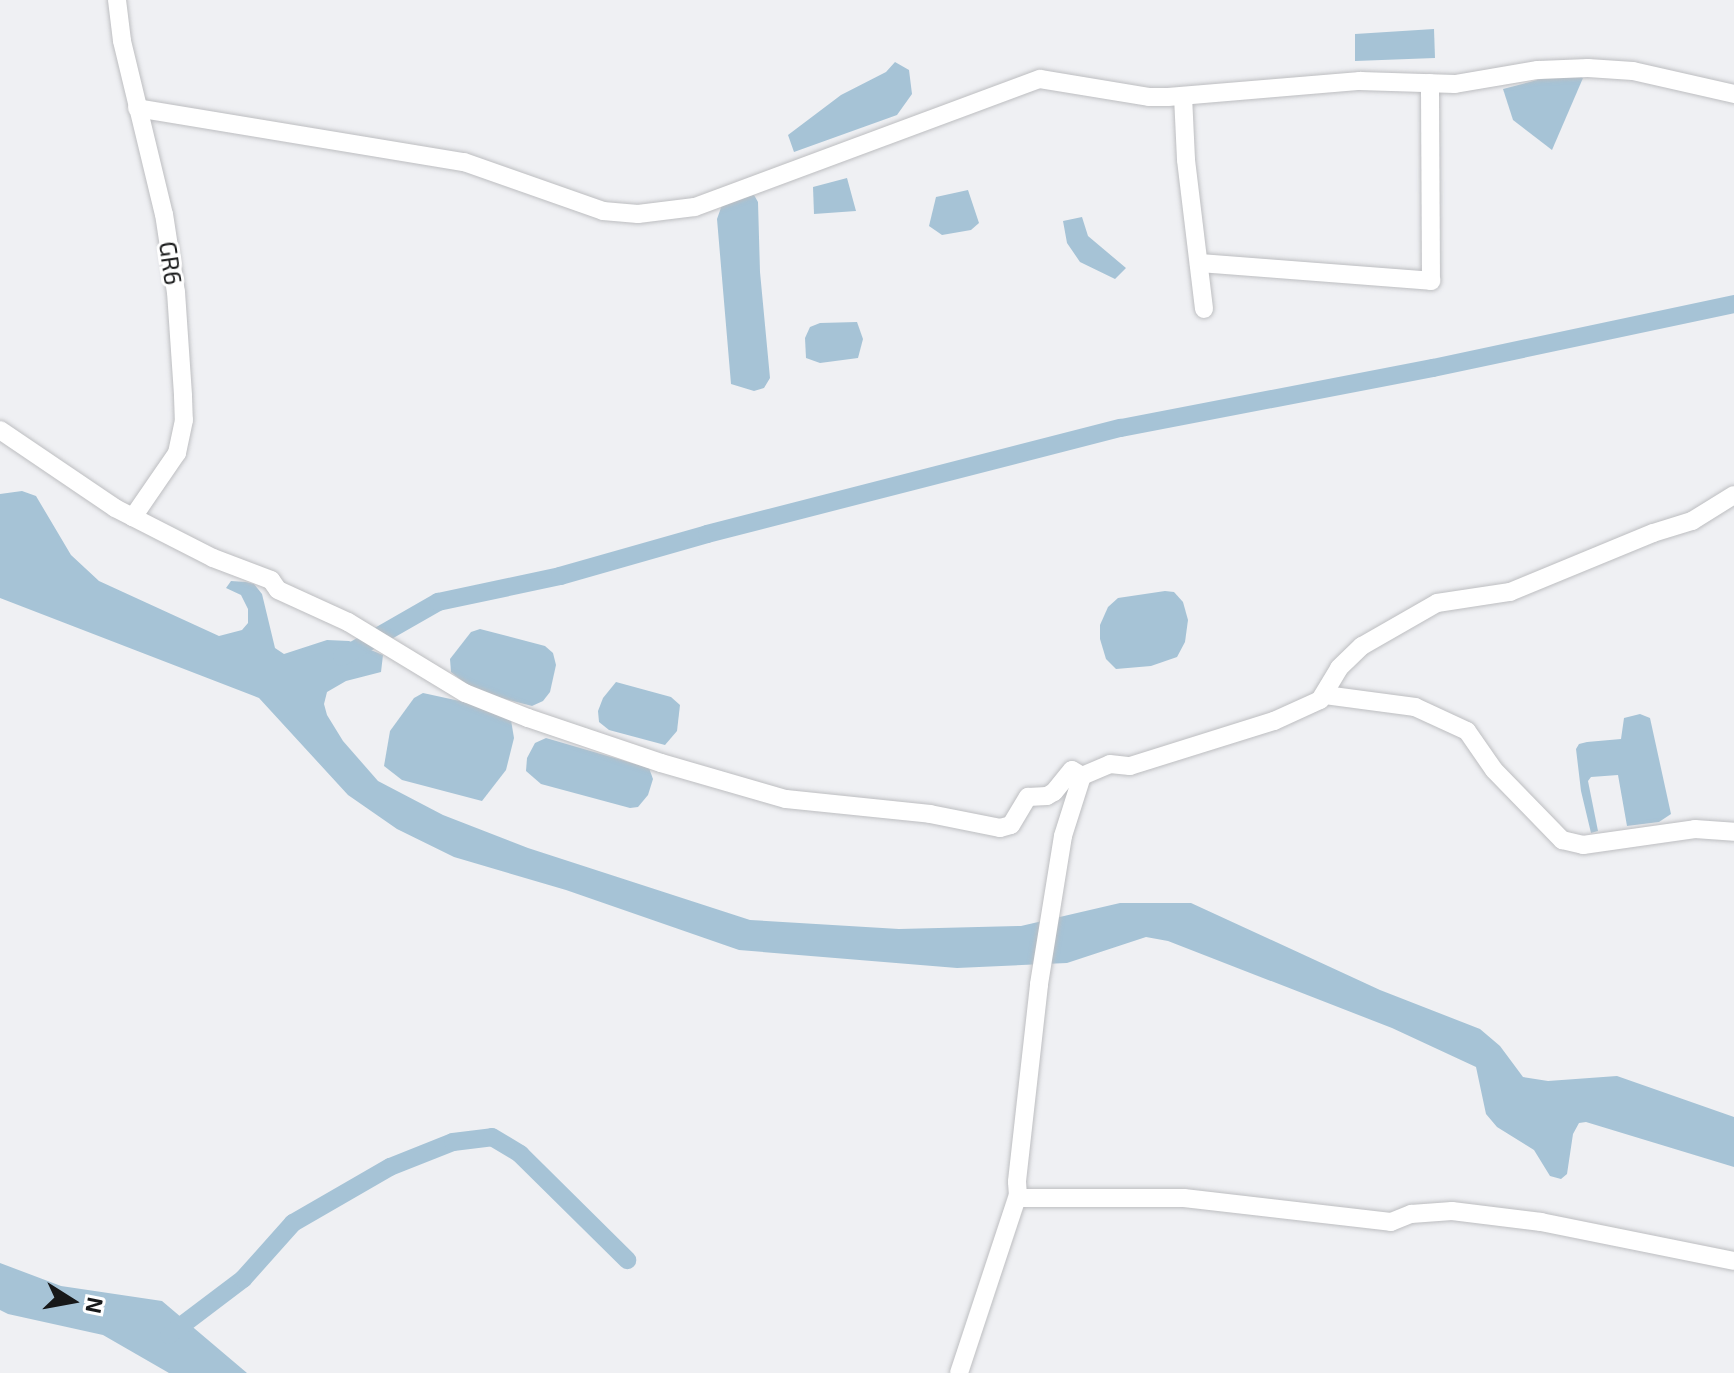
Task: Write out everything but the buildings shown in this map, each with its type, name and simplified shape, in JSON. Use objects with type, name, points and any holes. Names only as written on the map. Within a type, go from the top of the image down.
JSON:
[{"type":"street","name":"GR6","points":[[117,0],[122,41],[164,214],[176,292],[184,420],[177,453],[133,517]]},
{"type":"street","points":[[137,108],[464,162],[603,211],[638,214],[695,207],[1040,79],[1149,97],[1360,81],[1455,84],[1538,70],[1588,68],[1633,71],[1734,94]]},
{"type":"street","points":[[1199,263],[1431,281],[1430,83]]},
{"type":"street","points":[[1183,96],[1204,309]]},
{"type":"street","points":[[0,430],[133,517],[213,558],[262,575],[294,599],[348,622],[465,693],[661,763],[786,799],[930,814],[1000,828],[1011,825],[1028,797],[1047,796],[1054,792],[1072,770],[1082,776]]},
{"type":"street","points":[[1325,695],[1339,668],[1362,646],[1427,607],[1510,592],[1653,533],[1692,521],[1734,495]]},
{"type":"street","points":[[959,1373],[1018,1195],[1039,985],[1063,836],[1082,776],[1110,764],[1130,766],[1274,721],[1325,695],[1415,707],[1467,731],[1494,770],[1562,840],[1583,845],[1695,829],[1734,832]]},
{"type":"street","points":[[1018,1195],[1029,1199],[1184,1198],[1391,1222],[1411,1214],[1452,1211],[1541,1222],[1734,1261]]},
{"type":"water","points":[[1434,29],[1435,58],[1355,61],[1355,34]]},
{"type":"water","points":[[895,62],[909,70],[912,94],[897,115],[794,152],[788,135],[841,95],[886,72]]},
{"type":"water","points":[[1571,71],[1583,78],[1552,150],[1513,120],[1503,89]]},
{"type":"water","points":[[847,178],[856,211],[814,214],[813,187]]},
{"type":"water","points":[[968,190],[979,223],[971,230],[942,235],[929,226],[936,197]]},
{"type":"water","points":[[754,195],[758,202],[760,272],[770,378],[764,388],[754,391],[731,384],[717,219],[723,202]]},
{"type":"water","points":[[1082,217],[1088,236],[1126,268],[1115,279],[1080,262],[1067,243],[1063,221]]},
{"type":"water","points":[[857,322],[863,339],[858,358],[820,363],[806,358],[805,338],[810,327],[820,323]]},
{"type":"water","points":[[22,491],[36,496],[71,555],[99,581],[219,636],[242,630],[248,623],[248,609],[241,595],[226,588],[231,581],[246,582],[254,584],[262,594],[275,648],[284,654],[327,640],[349,641],[383,655],[381,672],[346,681],[327,692],[324,704],[327,715],[343,741],[378,781],[443,815],[528,848],[750,920],[899,929],[1021,926],[1120,903],[1191,903],[1380,990],[1480,1029],[1500,1046],[1523,1077],[1548,1081],[1617,1076],[1734,1117],[1734,1167],[1586,1122],[1579,1123],[1573,1134],[1567,1174],[1561,1179],[1550,1176],[1534,1150],[1497,1127],[1486,1114],[1476,1067],[1392,1028],[1168,941],[1146,937],[1067,963],[957,968],[739,950],[566,890],[454,857],[397,829],[348,795],[259,698],[0,598],[0,494]]},
{"type":"water","points":[[1174,592],[1183,602],[1188,620],[1185,642],[1177,657],[1151,666],[1116,669],[1106,659],[1100,639],[1100,625],[1108,607],[1118,598]]},
{"type":"water","points":[[480,629],[545,646],[553,653],[556,665],[550,692],[543,701],[532,706],[475,691],[451,672],[450,659],[471,632]]},
{"type":"water","points":[[616,682],[671,697],[680,705],[677,731],[665,745],[609,730],[599,722],[598,711],[603,698]]},
{"type":"water","points":[[423,693],[469,703],[511,720],[514,738],[506,770],[482,801],[402,780],[384,766],[390,731],[414,698]]},
{"type":"water","points":[[1640,714],[1650,718],[1671,814],[1659,822],[1627,826],[1618,775],[1591,777],[1588,781],[1598,831],[1591,833],[1581,791],[1576,749],[1579,744],[1587,742],[1621,739],[1624,718]]},
{"type":"water","points":[[546,738],[649,768],[653,779],[648,795],[638,807],[630,808],[541,784],[526,771],[527,758],[535,743]]},
{"type":"water","points":[[0,1263],[61,1286],[162,1301],[247,1373],[169,1373],[103,1335],[8,1314],[0,1310]]},
{"type":"waterway","points":[[342,657],[438,602],[560,576],[707,534],[1121,428],[1433,368],[1734,304]]},
{"type":"waterway","points":[[169,1335],[243,1279],[293,1223],[390,1167],[453,1142],[492,1137],[520,1154],[627,1260]]}]
